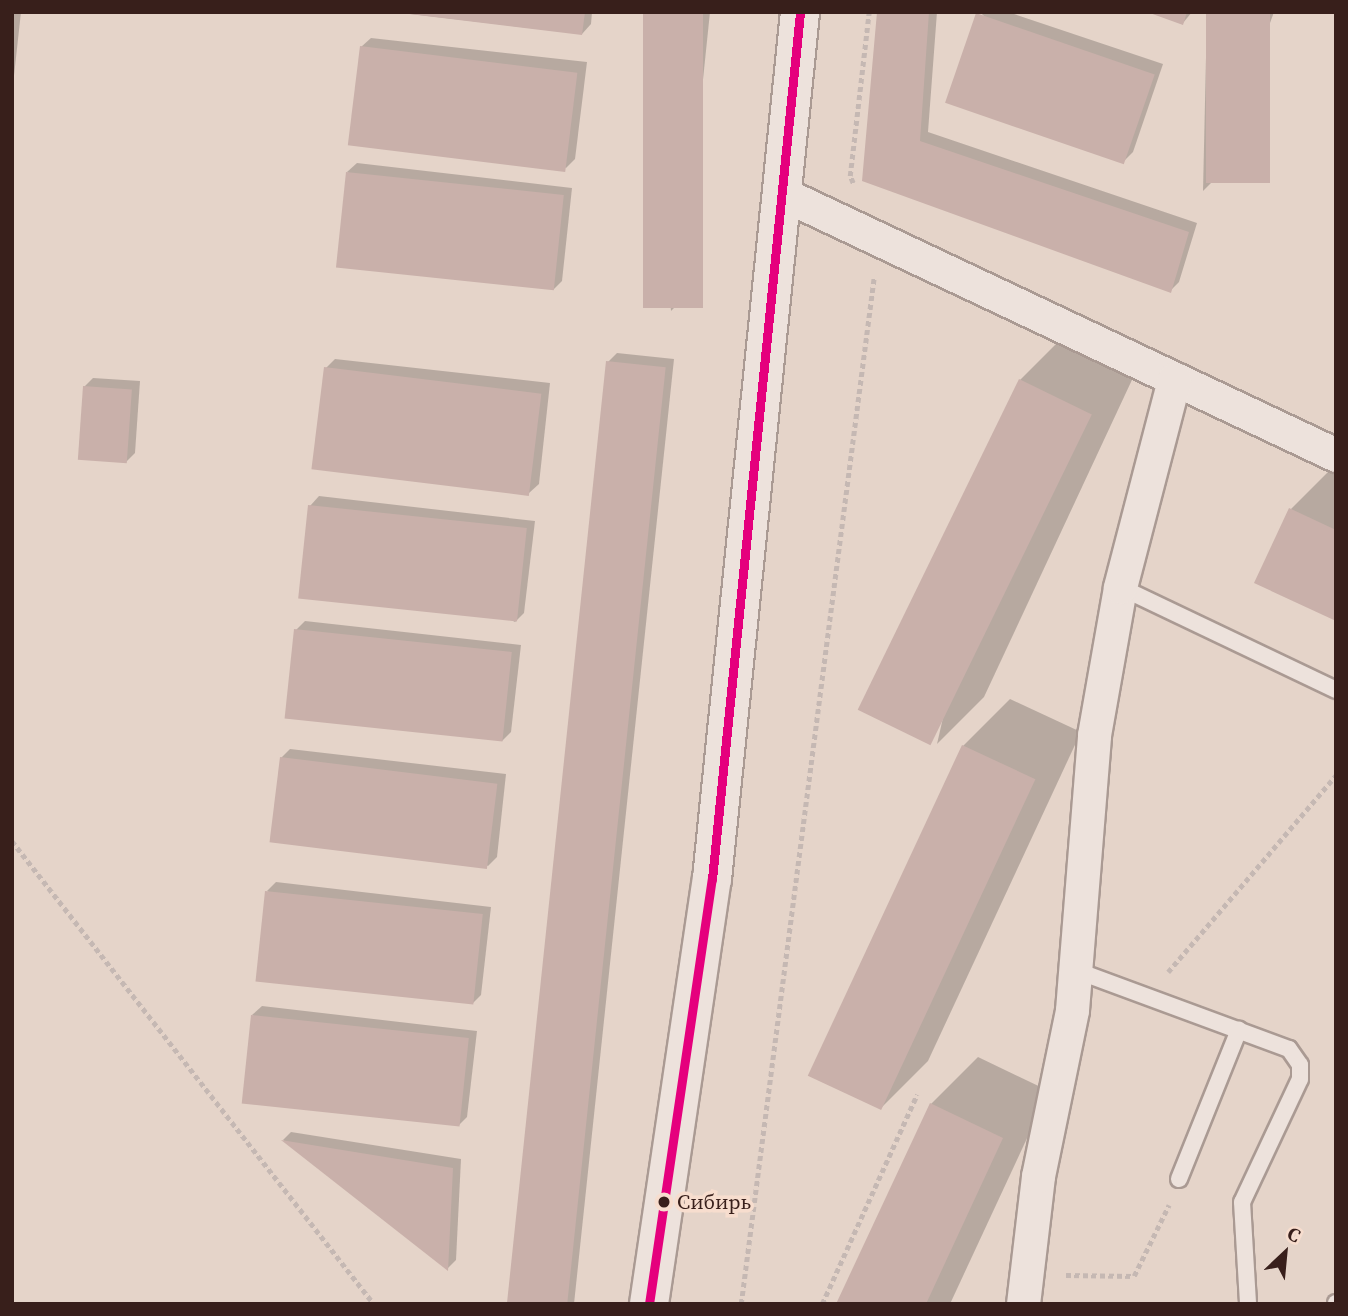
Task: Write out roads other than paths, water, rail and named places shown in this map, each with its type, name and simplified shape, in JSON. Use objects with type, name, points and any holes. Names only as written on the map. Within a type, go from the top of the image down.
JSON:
[{"type":"street","points":[[649,1304],[712,879],[800,12]]},
{"type":"street","points":[[781,194],[1336,455]]},
{"type":"street","points":[[1025,1289],[1038,1177],[1072,1010],[1094,735],[1120,587],[1174,379]]},
{"type":"lane","points":[[1120,587],[1336,690]]},
{"type":"lane","points":[[1075,970],[1289,1049],[1300,1065],[1300,1079],[1242,1202],[1248,1304]]},
{"type":"lane","points":[[1179,1179],[1239,1030]]},
{"type":"place","name":"Сибирь","points":[[664,1202]]}]
